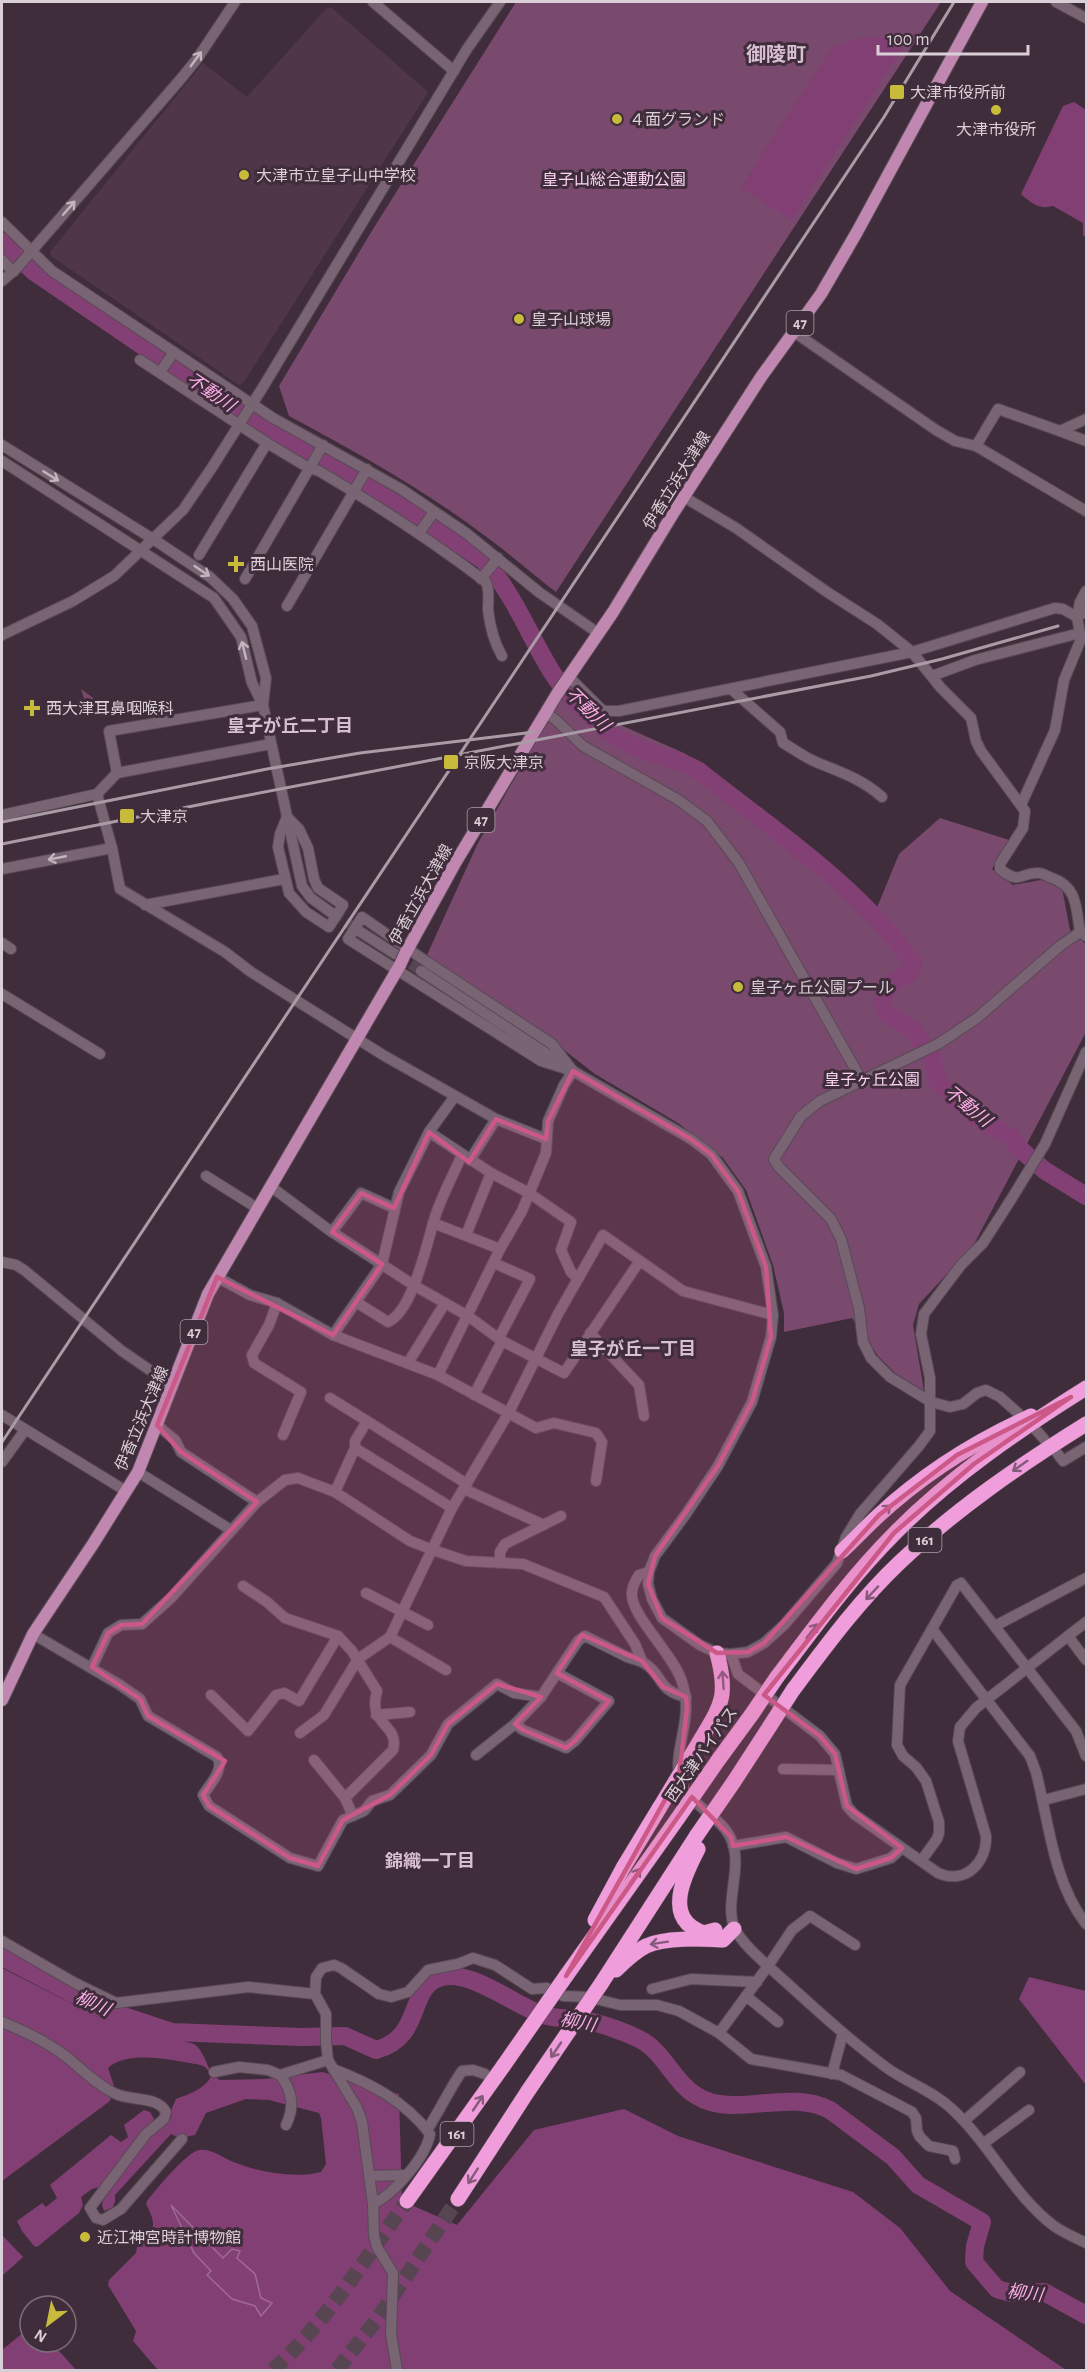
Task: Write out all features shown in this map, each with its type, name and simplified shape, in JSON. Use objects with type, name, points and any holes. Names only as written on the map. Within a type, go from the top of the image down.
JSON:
[{"type":"highway","name":"西大津バイパス","points":[[407,2201],[777,1677],[860,1571],[894,1533],[974,1464],[1086,1388]]},
{"type":"highway","points":[[842,1551],[879,1515],[957,1455],[991,1435],[1071,1397]]},
{"type":"highway","name":"161","points":[[458,2199],[700,1836],[793,1690],[844,1624],[898,1564],[978,1495],[1086,1424]]},
{"type":"highway","points":[[566,1976],[622,1868],[717,1711],[723,1697],[724,1653]]},
{"type":"highway","points":[[700,1836],[685,1874],[679,1904],[688,1924],[696,1930],[704,1933],[734,1929]]},
{"type":"highway","points":[[601,1984],[632,1956],[649,1945],[670,1941],[723,1940],[734,1929]]},
{"type":"main road","name":"伊香立浜大津線","points":[[2,1700],[33,1634],[138,1472],[208,1294],[356,1038],[380,1002],[401,958],[454,865],[557,694],[761,377],[838,265],[981,2]]},
{"type":"street","points":[[2,281],[15,271],[185,74],[235,2]]},
{"type":"street","points":[[373,2],[454,70]]},
{"type":"street","points":[[1056,2],[1086,18]]},
{"type":"street","points":[[2,635],[81,596],[114,576],[183,510],[251,406],[497,3]]},
{"type":"street","points":[[2,222],[29,254],[52,271],[251,406],[367,469],[466,533],[548,598],[598,633]]},
{"type":"street","points":[[2,260],[15,271]]},
{"type":"street","points":[[794,332],[936,430],[955,441],[976,446],[1086,511]]},
{"type":"street","points":[[160,372],[174,352]]},
{"type":"street","points":[[140,360],[267,443],[319,471],[420,532],[482,578],[488,588],[488,610],[492,632],[502,656]]},
{"type":"street","points":[[976,446],[998,409],[1086,441]]},
{"type":"street","points":[[1060,431],[1086,419]]},
{"type":"street","points":[[200,555],[267,443]]},
{"type":"street","points":[[2,445],[153,538],[210,577],[233,599],[252,626],[266,678],[263,705]]},
{"type":"street","points":[[245,579],[323,445]]},
{"type":"street","points":[[2,461],[214,598],[241,637],[252,683],[263,705],[302,886],[311,898],[333,914]]},
{"type":"street","points":[[287,606],[367,469]]},
{"type":"street","points":[[684,498],[736,528],[826,592],[873,621],[912,652],[941,688],[971,718],[976,741],[981,751],[1025,811],[1023,828],[1000,864],[1000,869],[1009,876],[1018,878],[1038,873],[1064,882],[1074,898],[1083,934],[1060,946],[977,1018],[938,1044],[820,1101],[801,1116],[774,1159],[778,1167],[831,1219],[841,1239],[859,1308],[863,1342],[871,1359],[890,1377],[931,1402],[950,1407],[963,1404],[977,1393],[986,1390],[1000,1397],[1018,1413]]},
{"type":"street","points":[[420,532],[434,512]]},
{"type":"street","points":[[482,578],[498,559]]},
{"type":"street","points":[[1021,805],[1055,730],[1064,680],[1080,644],[1082,614],[1080,602],[1086,591]]},
{"type":"street","points":[[568,677],[604,711],[619,711],[912,652],[1055,608],[1082,614]]},
{"type":"street","points":[[932,676],[975,660],[1080,633]]},
{"type":"street","points":[[731,688],[780,732],[783,743],[814,761],[843,772],[869,786],[882,797]]},
{"type":"street","points":[[117,773],[109,731],[263,705]]},
{"type":"street","points":[[546,713],[583,747],[677,799],[706,821],[739,863],[862,1081]]},
{"type":"street","points":[[2,815],[98,794],[117,773],[271,744]]},
{"type":"street","points":[[98,794],[120,890],[225,952],[251,972],[356,1038],[455,1096],[496,1119],[546,1139]]},
{"type":"street","points":[[287,817],[299,829],[308,848],[318,888],[343,905],[329,927],[297,905],[289,893],[278,848],[280,834],[287,817]]},
{"type":"street","points":[[2,869],[112,848]]},
{"type":"street","points":[[145,905],[284,879]]},
{"type":"street","points":[[401,958],[362,917],[348,939],[401,958],[427,962],[552,1044],[573,1071]]},
{"type":"street","points":[[359,931],[401,958],[541,1061],[573,1071]]},
{"type":"street","points":[[421,971],[573,1071],[691,1139],[711,1154],[738,1191],[766,1267],[772,1315],[771,1337],[752,1402],[718,1466],[655,1556],[649,1572],[648,1584],[652,1599],[662,1618],[700,1645],[724,1653],[748,1652],[764,1643],[784,1625],[837,1563],[846,1537],[860,1514],[930,1431],[930,1378],[921,1334],[924,1314],[961,1265],[983,1244],[1012,1198],[1045,1144],[1086,1052]]},
{"type":"street","points":[[2,994],[100,1054]]},
{"type":"street","points":[[438,1375],[500,1249],[522,1211],[546,1153],[548,1121],[573,1071]]},
{"type":"street","points":[[333,1335],[382,1264],[399,1192],[429,1132],[455,1096]]},
{"type":"street","points":[[356,1302],[388,1322],[394,1319],[415,1286],[433,1223],[446,1189],[496,1119]]},
{"type":"street","points":[[429,1132],[466,1158],[529,1192],[571,1222],[561,1250],[578,1279]]},
{"type":"street","points":[[466,1235],[491,1173]]},
{"type":"street","points":[[206,1176],[257,1208]]},
{"type":"street","points":[[270,1186],[332,1232],[415,1286],[468,1316],[501,1340],[564,1373],[639,1262]]},
{"type":"street","points":[[332,1232],[361,1193],[394,1208]]},
{"type":"street","points":[[433,1223],[500,1249]]},
{"type":"street","points":[[300,1733],[324,1715],[358,1659],[390,1637],[452,1508],[508,1414],[603,1235],[683,1291],[772,1315]]},
{"type":"street","points":[[2,1262],[16,1265],[24,1270],[122,1351],[173,1386]]},
{"type":"street","points":[[474,1395],[530,1279],[494,1263]]},
{"type":"street","points":[[218,1277],[250,1295],[277,1303],[333,1335],[438,1375],[536,1428],[554,1423],[596,1433],[602,1442],[596,1481]]},
{"type":"street","points":[[277,1303],[269,1325],[252,1355],[254,1364],[301,1392],[283,1435]]},
{"type":"street","points":[[408,1363],[445,1303]]},
{"type":"street","points":[[590,1333],[639,1385],[645,1416]]},
{"type":"street","points":[[330,1398],[465,1486],[544,1525]]},
{"type":"street","points":[[2,1415],[126,1491]]},
{"type":"street","points":[[335,1492],[356,1448],[355,1441],[367,1420]]},
{"type":"street","points":[[158,1425],[175,1440],[181,1452],[256,1502]]},
{"type":"street","points":[[2,1462],[25,1430]]},
{"type":"street","points":[[1036,1430],[1044,1439]]},
{"type":"street","points":[[1057,1453],[1063,1461],[1086,1447]]},
{"type":"street","points":[[356,1448],[452,1508]]},
{"type":"street","points":[[138,1472],[231,1530]]},
{"type":"street","points":[[92,1667],[108,1633],[121,1625],[142,1624],[172,1597],[256,1502],[285,1480],[298,1478],[335,1492],[410,1541],[433,1550],[466,1561],[523,1564],[604,1597],[635,1644],[642,1661]]},
{"type":"street","points":[[500,1563],[501,1552],[505,1544],[561,1516]]},
{"type":"street","points":[[649,1572],[639,1575],[633,1584],[631,1597],[637,1611],[682,1680],[687,1708],[679,1779],[684,1789],[731,1837],[735,1876],[732,1908],[734,1929],[752,1951],[843,2033],[892,2072],[937,2096],[964,2121],[1044,2217],[1068,2234],[1086,2243]]},
{"type":"street","points":[[995,1626],[1086,1578]]},
{"type":"street","points":[[921,1861],[937,1839],[939,1822],[926,1781],[916,1767],[903,1756],[897,1738],[902,1680],[957,1585],[961,1583],[1076,1731],[1086,1756]]},
{"type":"street","points":[[243,1586],[267,1602],[285,1618],[338,1636],[358,1659],[377,1691],[374,1704],[376,1715],[392,1734],[393,1750],[345,1798]]},
{"type":"street","points":[[366,1593],[428,1625]]},
{"type":"street","points":[[724,1653],[748,1684],[820,1736],[835,1754],[847,1806],[854,1814],[943,1875],[958,1876],[972,1870],[984,1856],[986,1836],[958,1741],[963,1722],[987,1700],[1086,1622]]},
{"type":"street","points":[[932,1629],[1030,1756],[1044,1800],[1065,1888],[1076,1911],[1086,1924]]},
{"type":"street","points":[[33,1634],[92,1667],[140,1699],[148,1716],[217,1757],[220,1769],[203,1795],[209,1806],[290,1858],[318,1866],[343,1820],[364,1811],[372,1801],[390,1795],[431,1755],[448,1724],[497,1684],[514,1693],[541,1697]]},
{"type":"street","points":[[211,1695],[248,1731],[276,1695],[284,1693],[299,1701],[338,1636]]},
{"type":"street","points":[[476,1755],[515,1724],[541,1697],[578,1641],[585,1636],[630,1658],[642,1661],[649,1666],[663,1687],[672,1694],[686,1697]]},
{"type":"street","points":[[1068,1636],[1086,1660]]},
{"type":"street","points":[[390,1637],[446,1670]]},
{"type":"street","points":[[515,1724],[523,1730],[566,1748],[609,1701],[557,1673]]},
{"type":"street","points":[[376,1715],[410,1712]]},
{"type":"street","points":[[314,1760],[345,1798],[353,1816]]},
{"type":"street","points":[[783,1769],[839,1770]]},
{"type":"street","points":[[1044,1800],[1086,1789]]},
{"type":"street","points":[[733,1846],[786,1837],[837,1863],[856,1869],[891,1858],[902,1848]]},
{"type":"street","points":[[719,2033],[792,1930],[810,1916],[855,1945]]},
{"type":"street","points":[[2,1941],[75,1983],[116,2003],[248,1987],[315,1994]]},
{"type":"street","points":[[397,2370],[391,2334],[393,2273],[377,2247],[362,2122],[357,2108],[331,2064],[326,2037],[326,2014],[315,1994],[318,1972],[329,1965],[342,1968],[379,1994],[391,1997],[408,1992],[428,1970],[458,1964],[472,1958],[495,1965],[532,1989],[547,1988],[563,1996],[588,1997],[620,2006],[657,2005],[679,2011],[719,2033],[745,2056],[757,2062],[841,2075],[912,2112],[916,2118],[917,2131],[924,2141],[936,2148],[952,2151],[954,2159]]},
{"type":"street","points":[[651,1989],[691,1979],[757,1982]]},
{"type":"street","points":[[746,1996],[778,2022]]},
{"type":"street","points":[[2,2022],[34,2035],[63,2054],[95,2082],[116,2093],[157,2102],[164,2106],[166,2112],[164,2119],[146,2134],[90,2208],[96,2218],[103,2220],[121,2209],[182,2139]]},
{"type":"street","points":[[832,2074],[843,2033]]},
{"type":"street","points":[[214,2072],[239,2067],[268,2070],[280,2075],[331,2064],[390,2096],[430,2134],[425,2152],[383,2199],[373,2204]]},
{"type":"street","points":[[427,2130],[443,2104],[445,2096],[462,2071],[473,2070],[485,2074]]},
{"type":"street","points":[[964,2121],[1020,2072]]},
{"type":"street","points":[[280,2075],[290,2092],[290,2110],[286,2125]]},
{"type":"street","points":[[984,2144],[1029,2110]]},
{"type":"street","points":[[369,2176],[405,2175]]},
{"type":"highlighted area","points":[[573,1071],[691,1139],[711,1154],[738,1191],[766,1267],[771,1337],[752,1402],[718,1466],[655,1556],[648,1584],[662,1618],[717,1653],[748,1652],[764,1643],[879,1515],[957,1455],[1071,1397],[974,1464],[894,1533],[764,1695],[820,1736],[835,1754],[847,1806],[902,1848],[891,1858],[856,1869],[786,1837],[733,1846],[731,1837],[692,1797],[566,1976],[679,1775],[687,1708],[686,1697],[663,1687],[642,1661],[582,1635],[557,1673],[609,1701],[575,1741],[566,1748],[523,1730],[515,1724],[541,1697],[497,1684],[448,1724],[431,1755],[390,1795],[343,1820],[318,1866],[290,1858],[209,1806],[203,1795],[225,1761],[148,1716],[140,1699],[92,1667],[108,1633],[121,1625],[142,1624],[257,1502],[181,1452],[157,1425],[217,1277],[333,1335],[382,1264],[332,1232],[361,1193],[394,1208],[429,1132],[469,1162],[496,1119],[546,1139],[548,1121]]},
{"type":"shaded area","name":"大津市立皇子山中学校","points":[[331,7],[428,92],[244,382],[239,385],[51,256],[50,252],[203,63],[247,97],[326,9]]},
{"type":"shaded area","points":[[910,36],[792,220],[741,188],[833,47],[861,38]]},
{"type":"shaded area","points":[[1074,102],[1086,110],[1086,238],[1083,235],[1083,223],[1053,206],[1036,205],[1021,194],[1063,106]]},
{"type":"shaded area","points":[[2,1968],[98,2017],[194,2044],[202,2052],[212,2073],[220,2080],[265,2079],[322,2072],[399,2094],[402,2201],[457,2225],[534,2130],[624,2109],[678,2136],[853,2192],[900,2228],[950,2291],[1066,2370],[158,2370],[133,2341],[136,2331],[108,2285],[109,2280],[136,2253],[138,2245],[152,2228],[153,2223],[147,2201],[177,2167],[190,2155],[200,2150],[209,2151],[241,2165],[264,2171],[299,2175],[321,2172],[326,2164],[321,2118],[319,2113],[269,2100],[246,2099],[206,2113],[195,2135],[180,2138],[171,2134],[115,2195],[112,2208],[104,2211],[103,2200],[151,2136],[171,2118],[176,2099],[200,2088],[211,2077],[207,2069],[198,2064],[158,2058],[125,2059],[108,2068],[114,2086],[110,2101],[2,2181]]},
{"type":"shaded area","points":[[1029,1977],[1086,1991],[1086,2085],[1019,1999]]},
{"type":"shaded area","points":[[144,2110],[150,2112],[154,2119],[100,2187],[92,2189],[81,2197],[83,2205],[79,2213],[37,2247],[34,2246],[17,2221],[42,2203],[46,2207],[57,2198],[50,2185],[111,2135],[121,2142],[128,2137],[124,2125]]},
{"type":"shaded area","points":[[171,2205],[223,2258],[232,2249],[240,2251],[237,2258],[255,2274],[261,2298],[272,2303],[261,2316],[255,2306],[232,2299],[207,2275],[211,2271],[194,2253]]},
{"type":"shaded area","points":[[2,2235],[23,2257],[2,2276]]},
{"type":"shaded area","points":[[18,2337],[18,2354],[62,2354],[76,2370],[2,2370],[2,2350]]},
{"type":"green space","name":"皇子山総合運動公園","points":[[516,2],[941,2],[556,592],[455,514],[409,484],[289,416],[279,386],[373,229]]},
{"type":"green space","name":"皇子ヶ丘公園","points":[[567,685],[598,715],[686,754],[876,910],[899,854],[940,818],[1009,840],[992,869],[1013,885],[1041,880],[1062,888],[1070,930],[1086,944],[1086,1032],[973,1246],[919,1304],[913,1325],[924,1391],[895,1373],[878,1356],[852,1318],[784,1332],[784,1313],[773,1265],[746,1190],[723,1158],[678,1123],[595,1074],[564,1050],[429,960],[427,955],[477,845]]},
{"type":"green space","points":[[81,689],[100,703],[92,713],[88,711]]},
{"type":"waterway","name":"不動川","points":[[2,241],[33,271],[266,430],[369,486],[483,560],[504,586],[553,674],[565,691],[587,713],[611,733],[632,746],[699,771],[785,837],[867,908],[913,963],[910,973],[888,986],[882,1003],[888,1014],[912,1029],[933,1059],[937,1081],[958,1102],[987,1125],[1010,1136],[1019,1148],[1044,1170],[1086,1196]]},
{"type":"waterway","name":"柳川","points":[[2,1957],[100,2008],[172,2032],[301,2037],[345,2036],[376,2050],[391,2044],[402,2034],[409,2024],[423,1990],[431,1982],[442,1977],[454,1976],[479,1983],[543,2015],[597,2023],[639,2039],[655,2051],[681,2083],[697,2096],[711,2102],[727,2105],[797,2102],[814,2104],[830,2110],[893,2157],[918,2185],[982,2222],[975,2246],[974,2262],[997,2289],[1011,2293],[1044,2292],[1086,2315]]},
{"type":"tunnel","points":[[333,914],[359,931]]},
{"type":"tunnel","points":[[398,956],[421,971]]},
{"type":"tunnel","points":[[337,2370],[378,2318],[458,2199]]},
{"type":"tunnel","points":[[273,2370],[328,2311],[407,2201]]},
{"type":"railway","points":[[2,1442],[884,117],[954,2]]},
{"type":"railway","points":[[2,844],[871,676],[942,659],[1058,626]]},
{"type":"railway","points":[[2,822],[267,769],[360,753],[534,732]]},
{"type":"place","name":"大津市役所前","points":[[897,92]]},
{"type":"place","name":"大津市役所","points":[[996,110]]},
{"type":"place","name":"４面グランド","points":[[617,119]]},
{"type":"place","name":"大津市立皇子山中学校","points":[[244,175]]},
{"type":"place","name":"皇子山球場","points":[[519,319]]},
{"type":"place","name":"西山医院","points":[[236,564]]},
{"type":"place","name":"西大津耳鼻咽喉科","points":[[32,708]]},
{"type":"place","name":"京阪大津京","points":[[451,762]]},
{"type":"place","name":"大津京","points":[[127,816]]},
{"type":"place","name":"皇子ヶ丘公園プール","points":[[738,987]]},
{"type":"place","name":"近江神宮時計博物館","points":[[85,2237]]},
{"type":"district","name":"御陵町","points":[[776,54]]},
{"type":"district","name":"皇子が丘二丁目","points":[[290,726]]},
{"type":"district","name":"皇子が丘一丁目","points":[[633,1349]]},
{"type":"district","name":"錦織一丁目","points":[[430,1861]]}]
